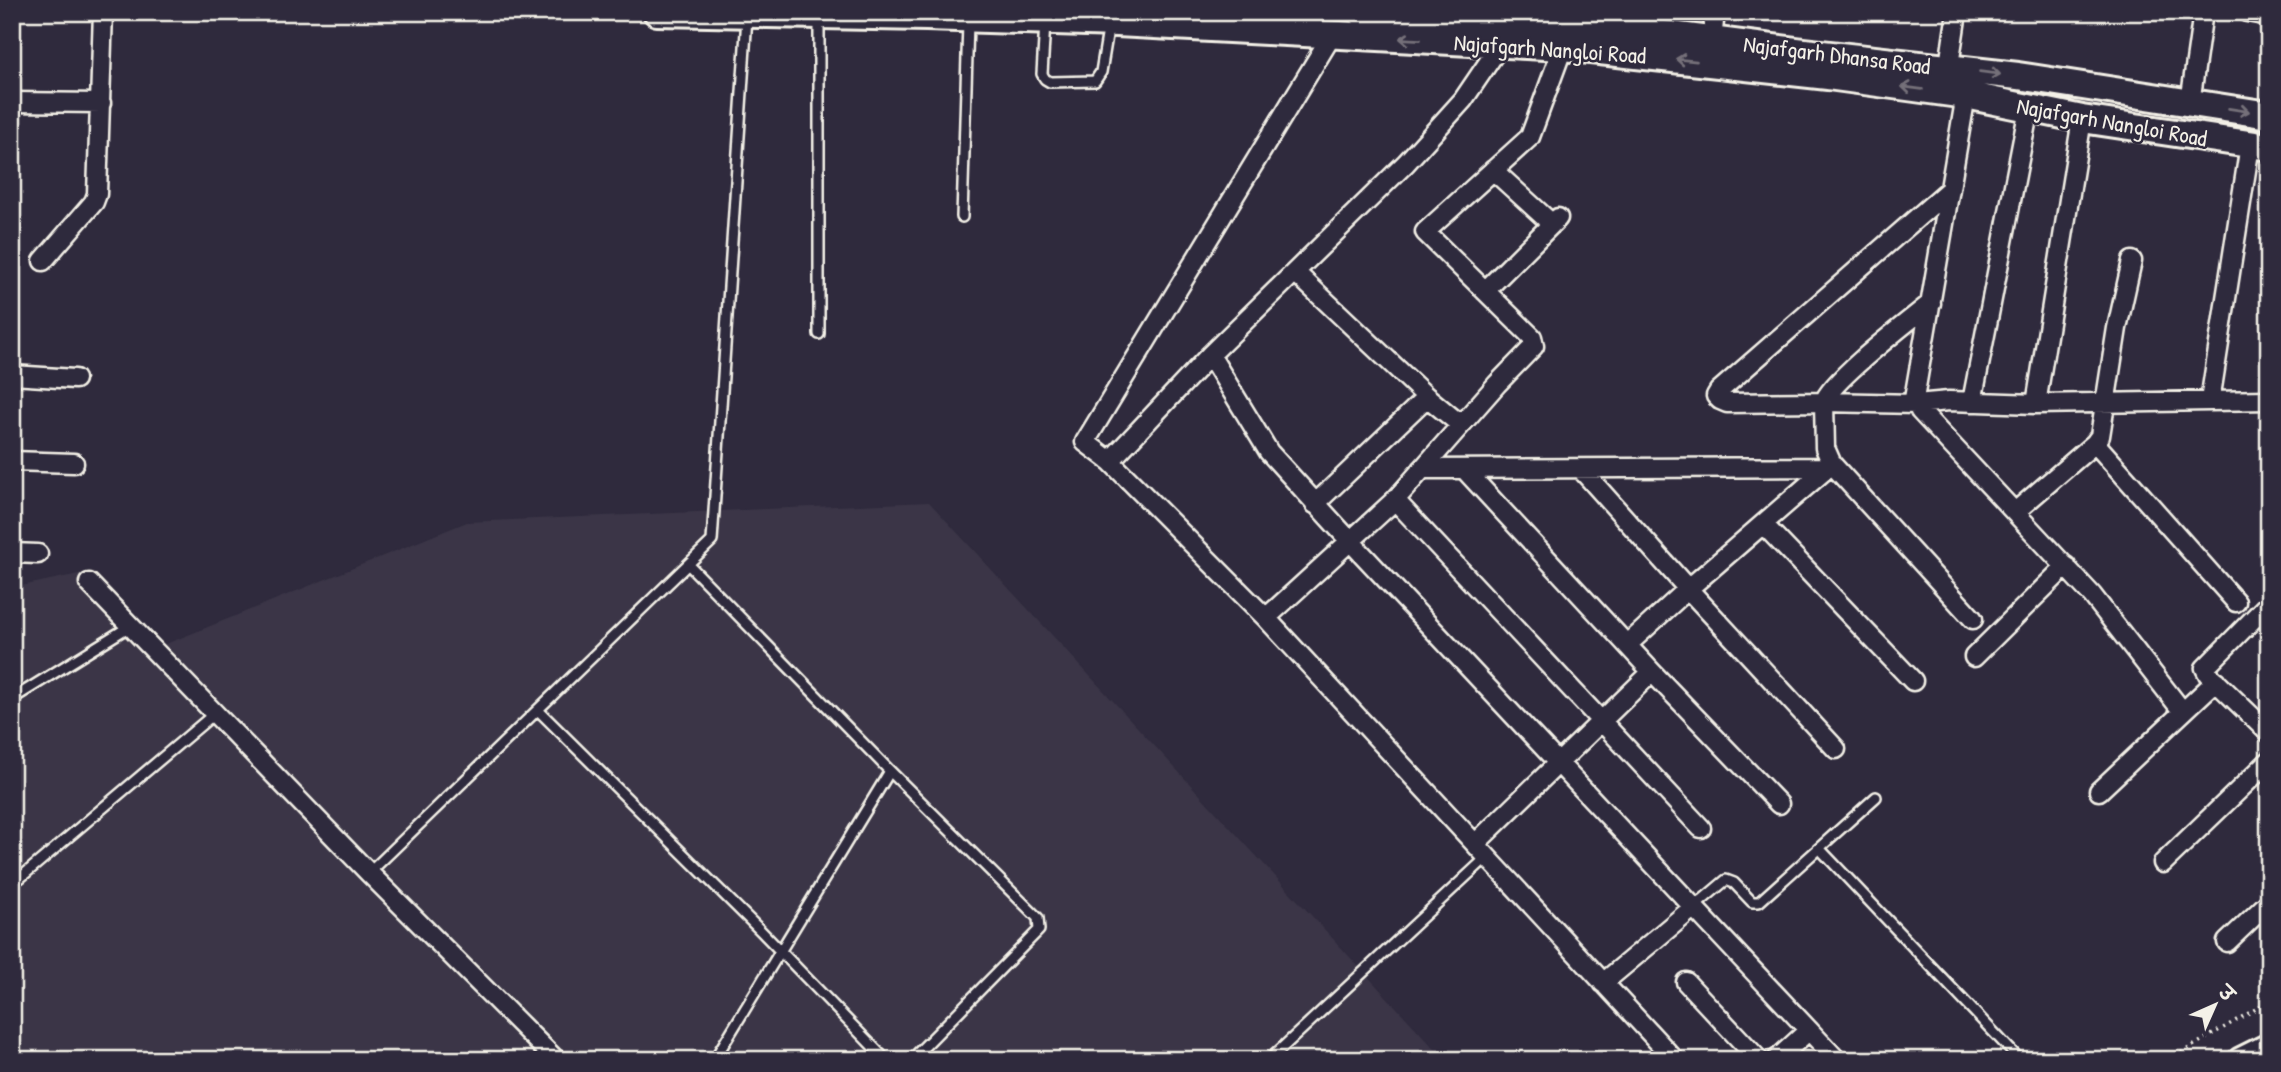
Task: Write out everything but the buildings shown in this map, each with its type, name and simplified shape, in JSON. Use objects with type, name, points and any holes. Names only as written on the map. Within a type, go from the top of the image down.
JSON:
[{"type":"main road","name":"Najafgarh Nangloi Road","points":[[657,12],[820,16],[926,15],[1109,23],[1172,19],[1332,36],[1459,24],[1563,47],[1828,76],[1953,85],[2029,108],[2082,119],[2259,146]]},
{"type":"main road","points":[[1361,12],[1459,24]]},
{"type":"main road","name":"Najafgarh Dhansa Road","points":[[1501,32],[1538,18],[1712,40],[1953,85],[2018,76],[2269,115]]},
{"type":"street","points":[[43,261],[94,202],[97,194],[103,12]]},
{"type":"street","points":[[1712,40],[1715,12]]},
{"type":"street","points":[[1957,12],[1950,189],[1914,399],[1920,411],[2092,595],[2183,712]]},
{"type":"street","points":[[2190,103],[2203,12]]},
{"type":"street","points":[[2247,12],[2269,16]]},
{"type":"street","points":[[1110,461],[1210,355],[1406,163],[1463,100],[1501,32]]},
{"type":"street","points":[[1332,36],[1085,442],[1110,461],[1266,618],[1675,1060]]},
{"type":"street","points":[[1266,618],[1395,500],[1534,346],[1532,337],[1425,232],[1530,136],[1563,47]]},
{"type":"street","points":[[12,102],[101,103]]},
{"type":"street","points":[[1972,402],[2029,108]]},
{"type":"street","points":[[2036,404],[2082,119]]},
{"type":"street","points":[[2210,401],[2259,146]]},
{"type":"street","points":[[1485,291],[1555,221],[1493,170]]},
{"type":"street","points":[[1950,189],[1716,396],[1727,403],[1916,404],[1950,401],[2036,404],[2269,400]]},
{"type":"street","points":[[2015,512],[2095,443],[2103,430],[2117,328],[2132,261]]},
{"type":"street","points":[[1295,272],[1427,397],[1461,425]]},
{"type":"street","points":[[1931,303],[1830,390],[1824,402],[1825,448],[1831,466],[1973,619]]},
{"type":"street","points":[[1210,355],[1261,442],[1315,504],[1837,1060]]},
{"type":"street","points":[[12,375],[75,379]]},
{"type":"street","points":[[1315,504],[1427,397]]},
{"type":"street","points":[[2095,443],[2236,602]]},
{"type":"street","points":[[12,461],[74,463]]},
{"type":"street","points":[[1422,469],[1831,466]]},
{"type":"street","points":[[1627,645],[1831,466]]},
{"type":"street","points":[[1464,469],[1779,804]]},
{"type":"street","points":[[1581,469],[1836,748]]},
{"type":"street","points":[[1395,500],[1701,828]]},
{"type":"street","points":[[1763,524],[1913,681]]},
{"type":"street","points":[[12,553],[38,554]]},
{"type":"street","points":[[1974,657],[2066,566]]},
{"type":"street","points":[[89,583],[369,873],[556,1060]]},
{"type":"street","points":[[2269,603],[2205,668],[2269,733]]},
{"type":"street","points":[[1481,850],[1558,762],[1652,671]]},
{"type":"street","points":[[2099,791],[2216,681]]},
{"type":"street","points":[[2164,863],[2269,761]]},
{"type":"street","points":[[2227,942],[2269,902]]},
{"type":"street","points":[[1603,983],[1694,907]]},
{"type":"street","points":[[1686,982],[1759,1060]]},
{"type":"street","points":[[1776,1060],[1809,1030]]},
{"type":"street","points":[[2241,1060],[2269,1046]]},
{"type":"lane","points":[[369,873],[689,565],[709,545],[713,536],[748,13]]},
{"type":"lane","points":[[819,334],[820,16]]},
{"type":"lane","points":[[962,217],[968,18]]},
{"type":"lane","points":[[1039,18],[1042,74],[1050,82],[1095,81],[1099,77],[1109,23]]},
{"type":"lane","points":[[689,565],[1038,918],[1039,930],[911,1060]]},
{"type":"lane","points":[[12,699],[130,626]]},
{"type":"lane","points":[[538,710],[886,1060]]},
{"type":"lane","points":[[20,878],[214,714]]},
{"type":"lane","points":[[714,1060],[890,771]]},
{"type":"lane","points":[[1694,907],[1728,880],[1752,902],[1759,902],[1877,797]]},
{"type":"lane","points":[[1819,848],[2020,1060]]},
{"type":"lane","points":[[1269,1060],[1481,850]]},
{"type":"path","points":[[2169,1060],[2269,1001]]},
{"type":"shaded area","points":[[929,502],[1445,1060],[22,1060],[12,1014],[12,588],[93,571],[161,646],[467,522]]}]
